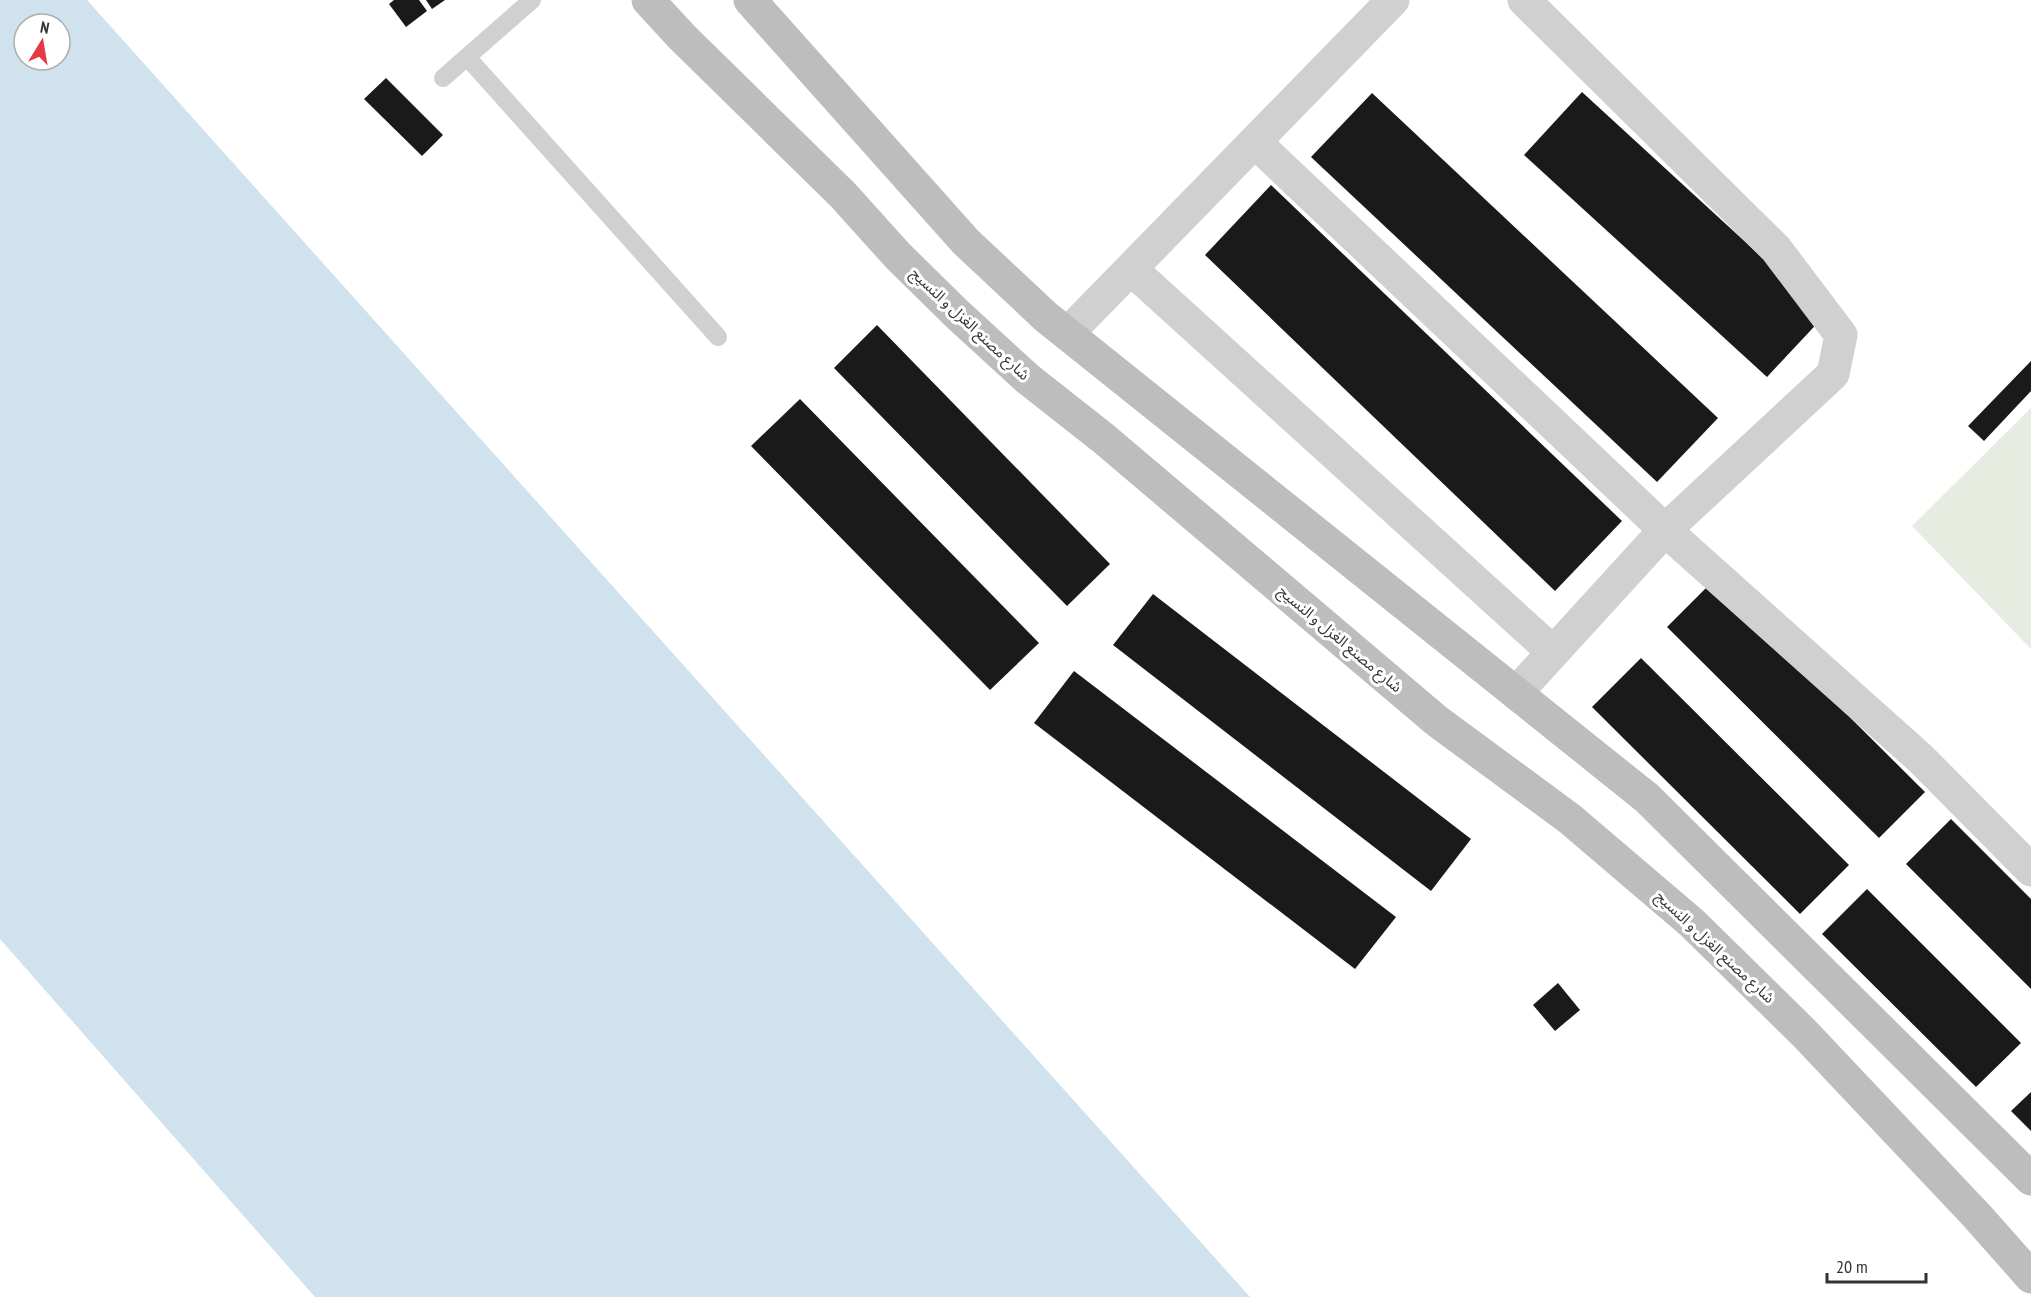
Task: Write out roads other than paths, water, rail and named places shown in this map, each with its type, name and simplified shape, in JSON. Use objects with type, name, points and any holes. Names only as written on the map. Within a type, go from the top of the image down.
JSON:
[{"type":"main road","name":"شارع مصنع الغزل و النسيج","points":[[648,0],[682,37],[843,195],[915,273],[1028,379],[1103,438],[1437,721],[1570,819],[1692,923],[1805,1034],[1977,1216],[2031,1278]]},
{"type":"main road","points":[[750,0],[966,242],[998,274],[1067,334],[1647,798],[2031,1179]]},
{"type":"street","points":[[1067,334],[1393,0]]},
{"type":"street","points":[[1516,693],[1665,530],[1833,374],[1841,335],[1776,249],[1524,0]]},
{"type":"street","points":[[1255,142],[1665,530],[1920,758],[2031,870]]},
{"type":"street","points":[[1131,269],[1553,652]]},
{"type":"lane","points":[[443,78],[532,0]]},
{"type":"lane","points":[[467,57],[718,337]]},
{"type":"water","points":[[0,0],[87,0],[1250,1297],[315,1297],[0,939]]}]
